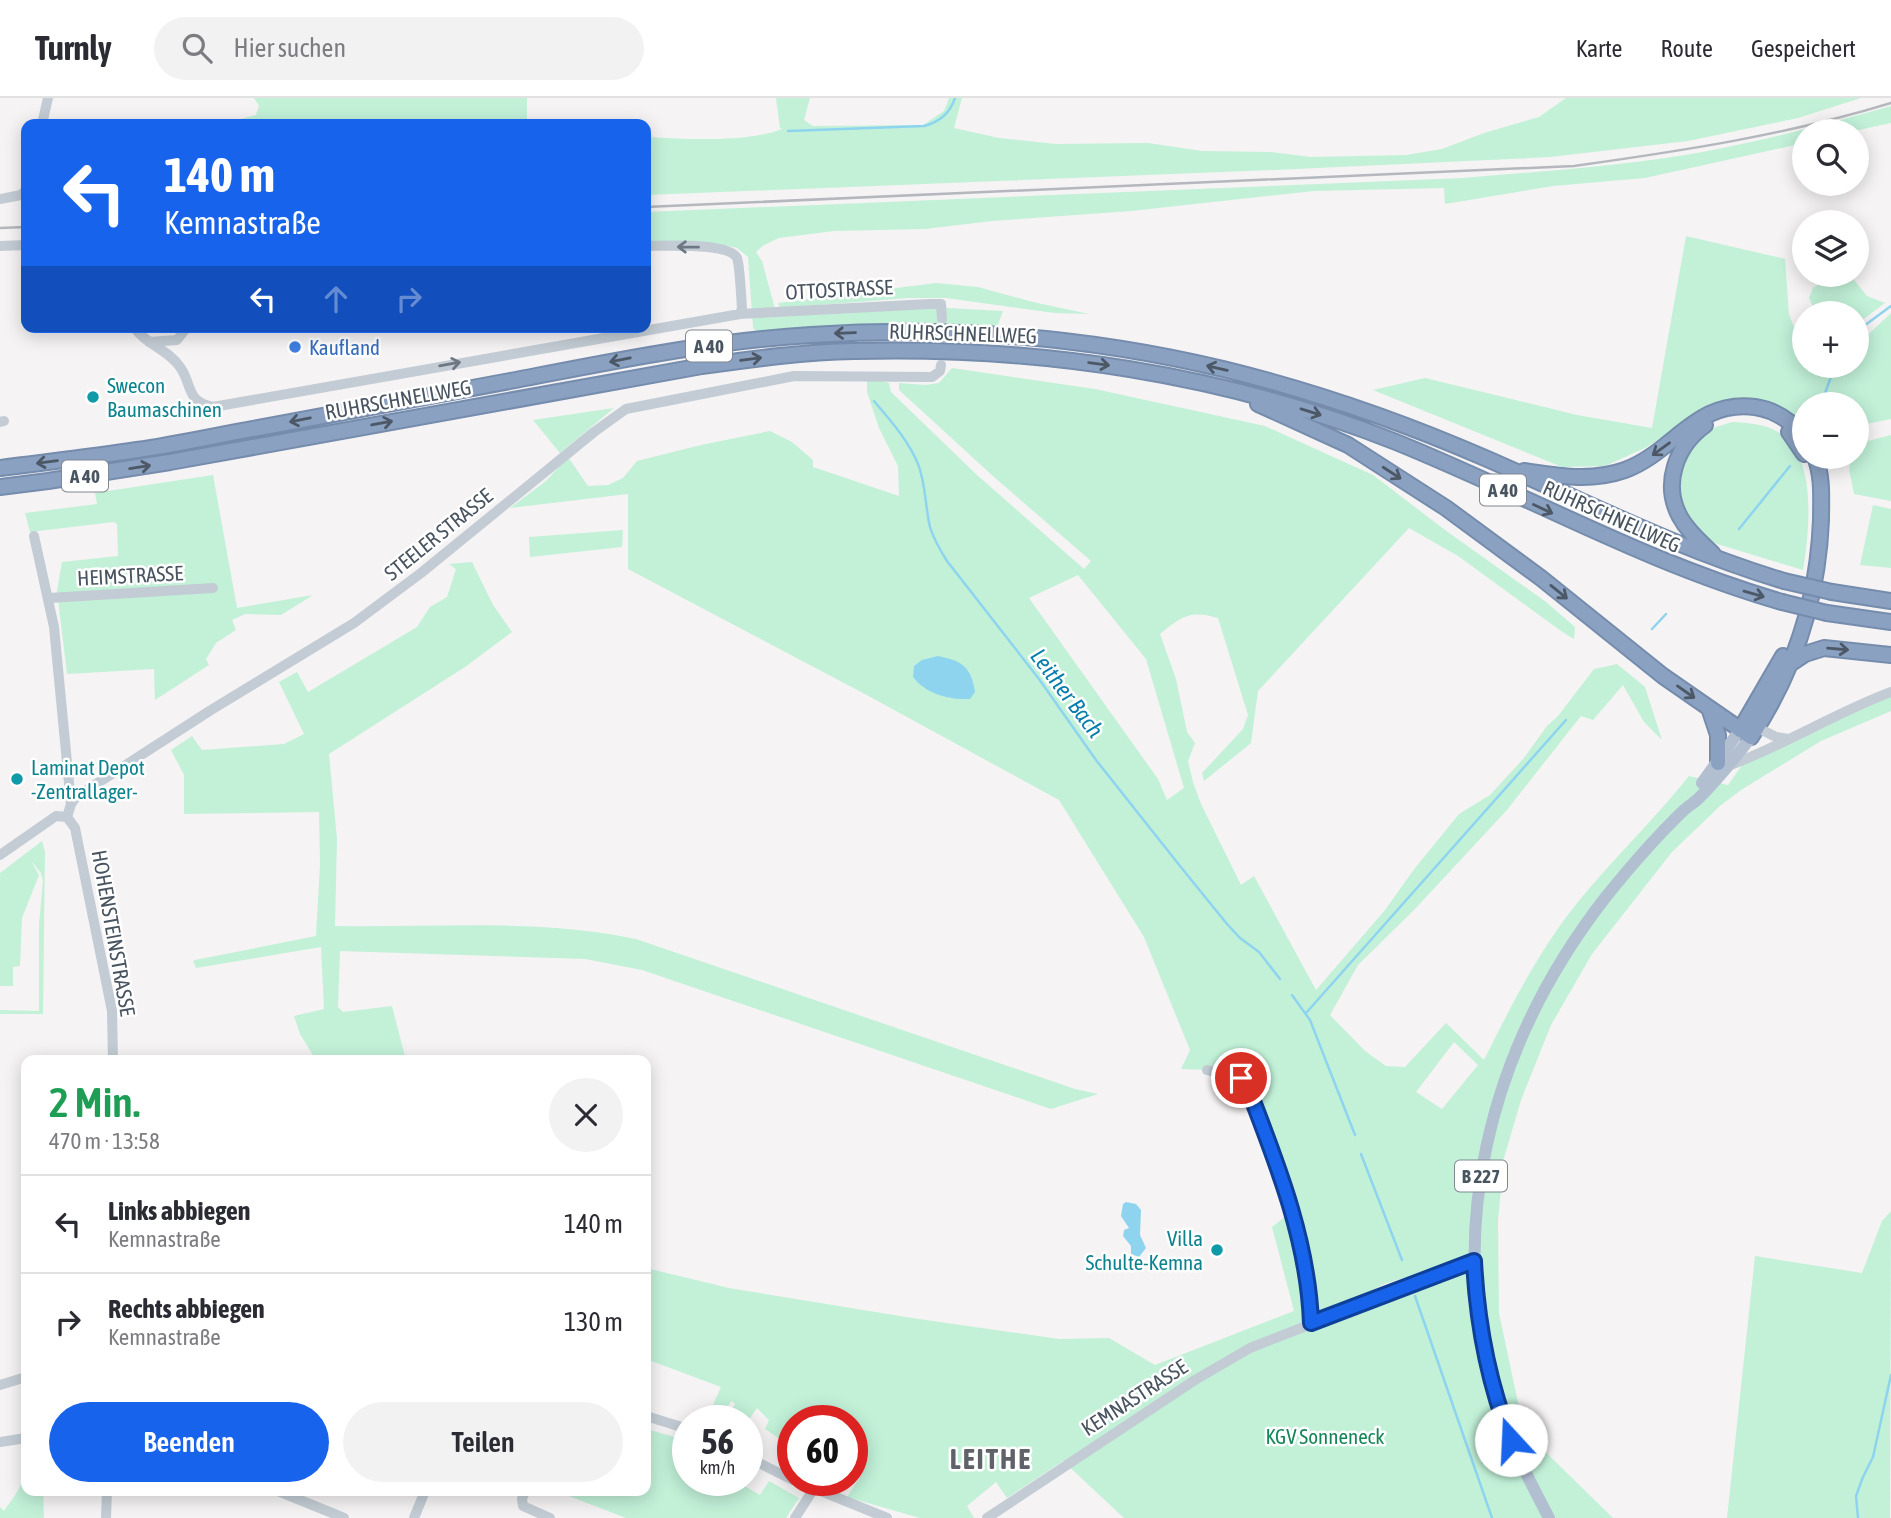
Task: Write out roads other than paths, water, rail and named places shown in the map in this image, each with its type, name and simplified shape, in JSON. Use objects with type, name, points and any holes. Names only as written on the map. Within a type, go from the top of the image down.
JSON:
[{"type":"highway","name":"RUHRSCHNELLWEG","points":[[0,468],[139,450],[699,347],[805,335],[900,332],[1031,338],[1107,347],[1207,365],[1365,410],[1510,469],[1719,560],[1784,581],[1891,601]]},
{"type":"highway","name":"RUHRSCHNELLWEG","points":[[0,486],[170,462],[690,368],[854,351],[939,351],[1031,356],[1102,365],[1280,402],[1372,433],[1643,553],[1712,580],[1827,613],[1891,622]]},
{"type":"highway","points":[[1221,388],[1348,445],[1446,508],[1493,541],[1663,676],[1709,708],[1749,729]]},
{"type":"highway","points":[[1510,469],[1583,478],[1611,474],[1655,454],[1703,416],[1730,406],[1759,407],[1772,411],[1792,424]]},
{"type":"highway","points":[[1719,560],[1685,526],[1675,504],[1672,481],[1682,448],[1707,424],[1744,414],[1781,425],[1792,436]]},
{"type":"highway","points":[[1749,729],[1795,628],[1805,593],[1812,540],[1813,508],[1809,469]]},
{"type":"highway","points":[[1749,729],[1789,665],[1809,614],[1817,569],[1821,488],[1817,469]]},
{"type":"highway","points":[[1789,665],[1805,654],[1824,648],[1891,655]]},
{"type":"highway","points":[[1709,708],[1718,735],[1723,765]]},
{"type":"main road","name":"B 227","points":[[1549,1518],[1502,1416],[1486,1361],[1479,1320],[1474,1261],[1476,1220],[1483,1161],[1499,1095],[1517,1045],[1561,961],[1586,924],[1623,877],[1685,810],[1691,797],[1723,765],[1749,729]]},
{"type":"street","points":[[43,119],[48,98]]},
{"type":"street","points":[[0,200],[21,194]]},
{"type":"street","points":[[0,246],[21,246]]},
{"type":"street","points":[[651,246],[713,247],[729,251],[737,258],[742,307],[740,314]]},
{"type":"street","name":"OTTOSTRASSE","points":[[651,329],[740,314],[941,304],[942,319]]},
{"type":"street","name":"OTTOSTRASSE","points":[[138,333],[178,363],[196,400],[206,406],[220,407],[626,333]]},
{"type":"street","points":[[148,341],[177,340],[182,333]]},
{"type":"street","name":"STEELER STRASSE","points":[[71,804],[76,797],[211,710],[330,640],[364,616],[626,409],[794,376],[932,377],[940,371],[941,365]]},
{"type":"street","points":[[0,855],[55,816],[67,817],[71,804],[54,627],[34,536]]},
{"type":"street","name":"HEIMSTRASSE","points":[[49,598],[213,588]]},
{"type":"street","points":[[1723,765],[1773,748],[1837,714],[1891,692]]},
{"type":"street","points":[[1749,729],[1789,739]]},
{"type":"street","points":[[1749,729],[1773,748]]},
{"type":"street","name":"HOHENSTEINSTRASSE","points":[[67,817],[75,828],[106,982],[111,1011],[113,1055]]},
{"type":"street","points":[[1208,1070],[1241,1078],[1246,1083],[1291,1207],[1306,1271],[1311,1323]]},
{"type":"street","name":"KEMNASTRASSE","points":[[987,1518],[1222,1363],[1311,1323],[1474,1261]]},
{"type":"street","points":[[0,1385],[21,1379]]},
{"type":"street","points":[[651,1418],[672,1424]]},
{"type":"street","points":[[0,1442],[21,1439]]},
{"type":"street","points":[[106,1518],[107,1496]]},
{"type":"street","points":[[290,1496],[344,1518]]},
{"type":"street","points":[[414,1518],[423,1496]]},
{"type":"street","points":[[523,1496],[523,1506],[550,1518]]},
{"type":"street","points":[[795,1518],[809,1496]]},
{"type":"street","points":[[829,1496],[887,1518]]},
{"type":"water","points":[[938,656],[959,663],[968,671],[975,692],[970,699],[938,695],[924,688],[913,677],[914,666],[922,660]]},
{"type":"water","points":[[1123,1204],[1136,1204],[1141,1210],[1140,1235],[1146,1248],[1139,1257],[1131,1254],[1131,1246],[1123,1236],[1124,1230],[1129,1228],[1121,1216]]},
{"type":"waterway","name":"Leither Bach","points":[[788,131],[924,126],[944,116],[955,98]]},
{"type":"waterway","points":[[1869,322],[1891,306]]},
{"type":"waterway","points":[[1825,392],[1831,378]]},
{"type":"waterway","name":"Leither Bach","points":[[874,401],[899,431],[914,455],[923,479],[930,527],[947,561],[1039,679],[1096,760],[1180,866],[1227,924],[1259,952],[1280,979]]},
{"type":"waterway","points":[[1739,529],[1790,466]]},
{"type":"waterway","points":[[1652,629],[1666,614]]},
{"type":"waterway","points":[[1306,1013],[1566,720]]},
{"type":"waterway","name":"Leither Bach","points":[[1292,995],[1310,1020],[1355,1135]]},
{"type":"waterway","name":"Leither Bach","points":[[1361,1154],[1402,1260]]},
{"type":"waterway","name":"Leither Bach","points":[[1415,1296],[1492,1518]]},
{"type":"waterway","points":[[1858,1518],[1856,1496],[1873,1457],[1891,1375]]},
{"type":"railway","points":[[651,207],[1574,166],[1773,133],[1891,103]]},
{"type":"railway","points":[[0,228],[21,227]]},
{"type":"place","name":"Kaufland","points":[[295,347]]},
{"type":"place","name":"Swecon Baumaschinen","points":[[93,397]]},
{"type":"place","name":"Laminat Depot -Zentrallager-","points":[[17,779]]},
{"type":"place","name":"Villa Schulte-Kemna","points":[[1217,1250]]},
{"type":"district","name":"LEITHE","points":[[991,1459]]},
{"type":"park label","name":"KGV Sonneneck","points":[[1325,1436]]}]
